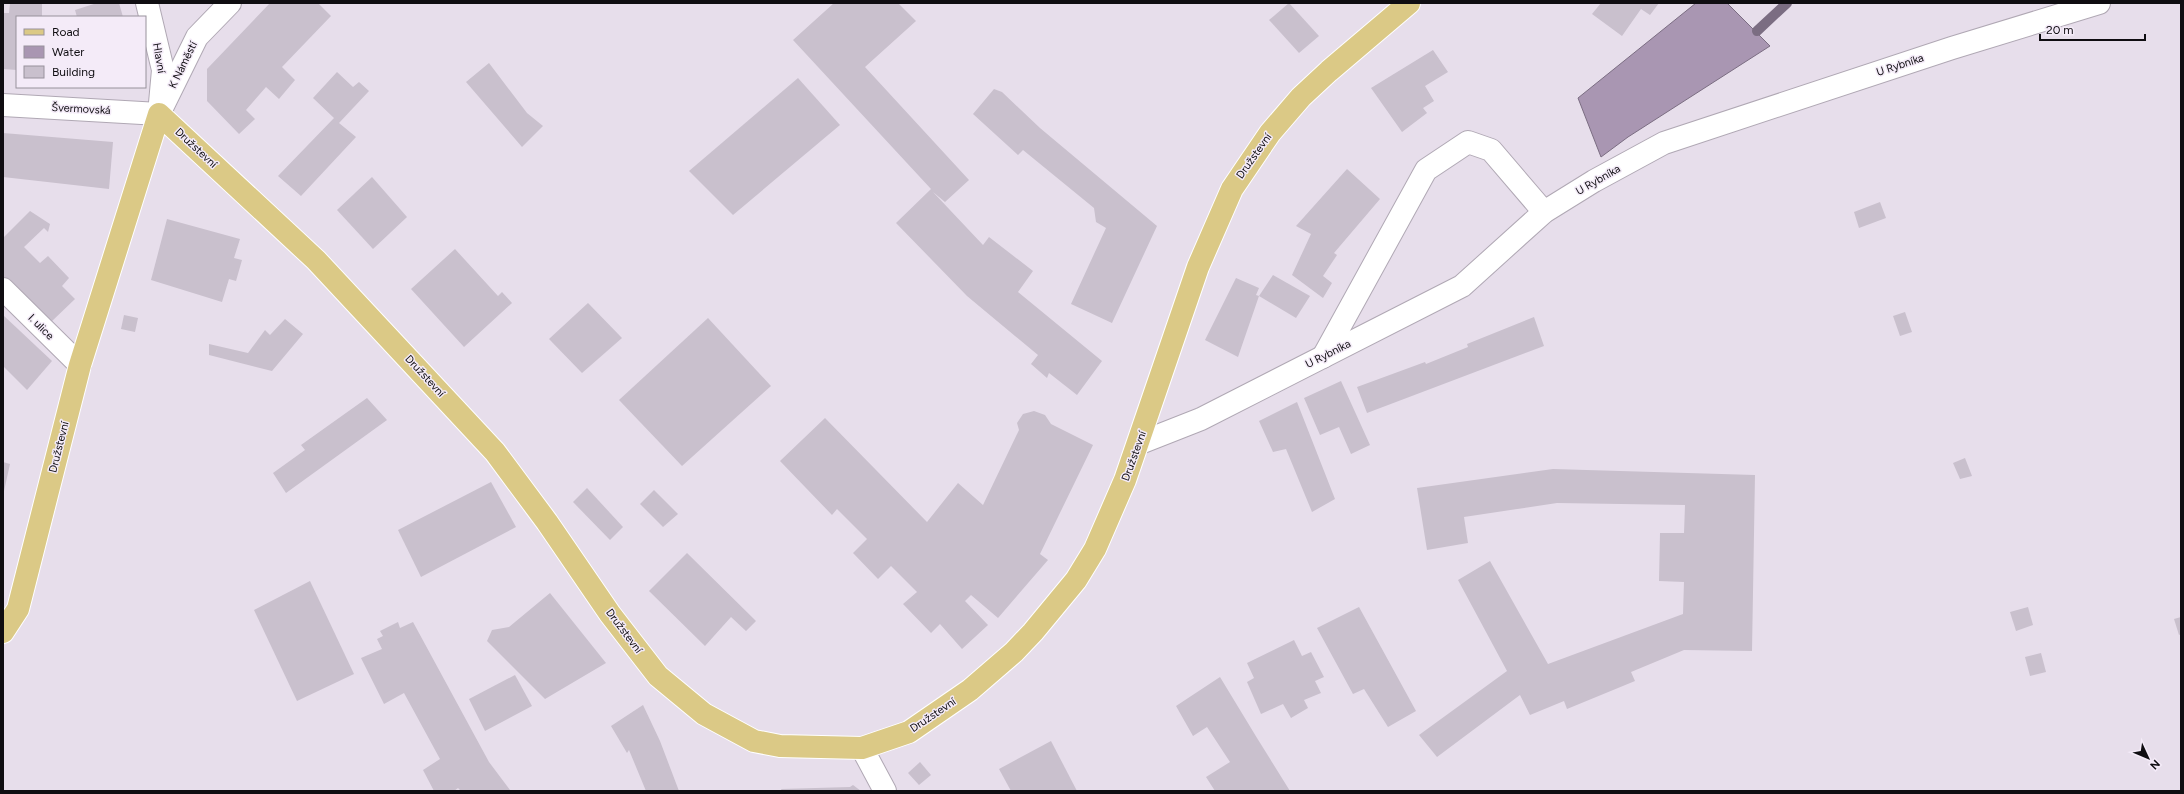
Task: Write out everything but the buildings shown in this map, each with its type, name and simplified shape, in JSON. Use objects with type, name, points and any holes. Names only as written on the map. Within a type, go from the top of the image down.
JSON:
[{"type":"main road","name":"Družstevní","points":[[3,632],[18,609],[80,365],[160,114],[316,260],[495,452],[547,522],[610,614],[658,676],[704,714],[754,741],[780,746],[862,748],[909,732],[970,690],[1009,656],[1033,632],[1072,586],[1095,550],[1110,519],[1140,443],[1198,268],[1232,189],[1270,133],[1301,97],[1328,71],[1409,3]]},
{"type":"street","name":"Hlavní","points":[[147,3],[163,70],[160,114]]},
{"type":"street","name":"K Náměstí","points":[[160,114],[197,37],[230,3]]},
{"type":"street","name":"U Rybníka","points":[[1140,443],[1201,419],[1462,286],[1544,212],[1594,181],[1664,143],[1952,48],[2099,3]]},
{"type":"street","name":"Švermovská","points":[[3,105],[160,114]]},
{"type":"street","points":[[1323,357],[1426,170],[1468,142],[1492,150],[1544,212]]},
{"type":"street","name":"I. ulice","points":[[3,289],[80,365]]},
{"type":"street","points":[[862,748],[885,791]]},
{"type":"water","points":[[1696,3],[1727,3],[1770,46],[1628,137],[1601,157],[1578,98]]},
{"type":"waterway","points":[[1757,31],[1787,3]]}]
